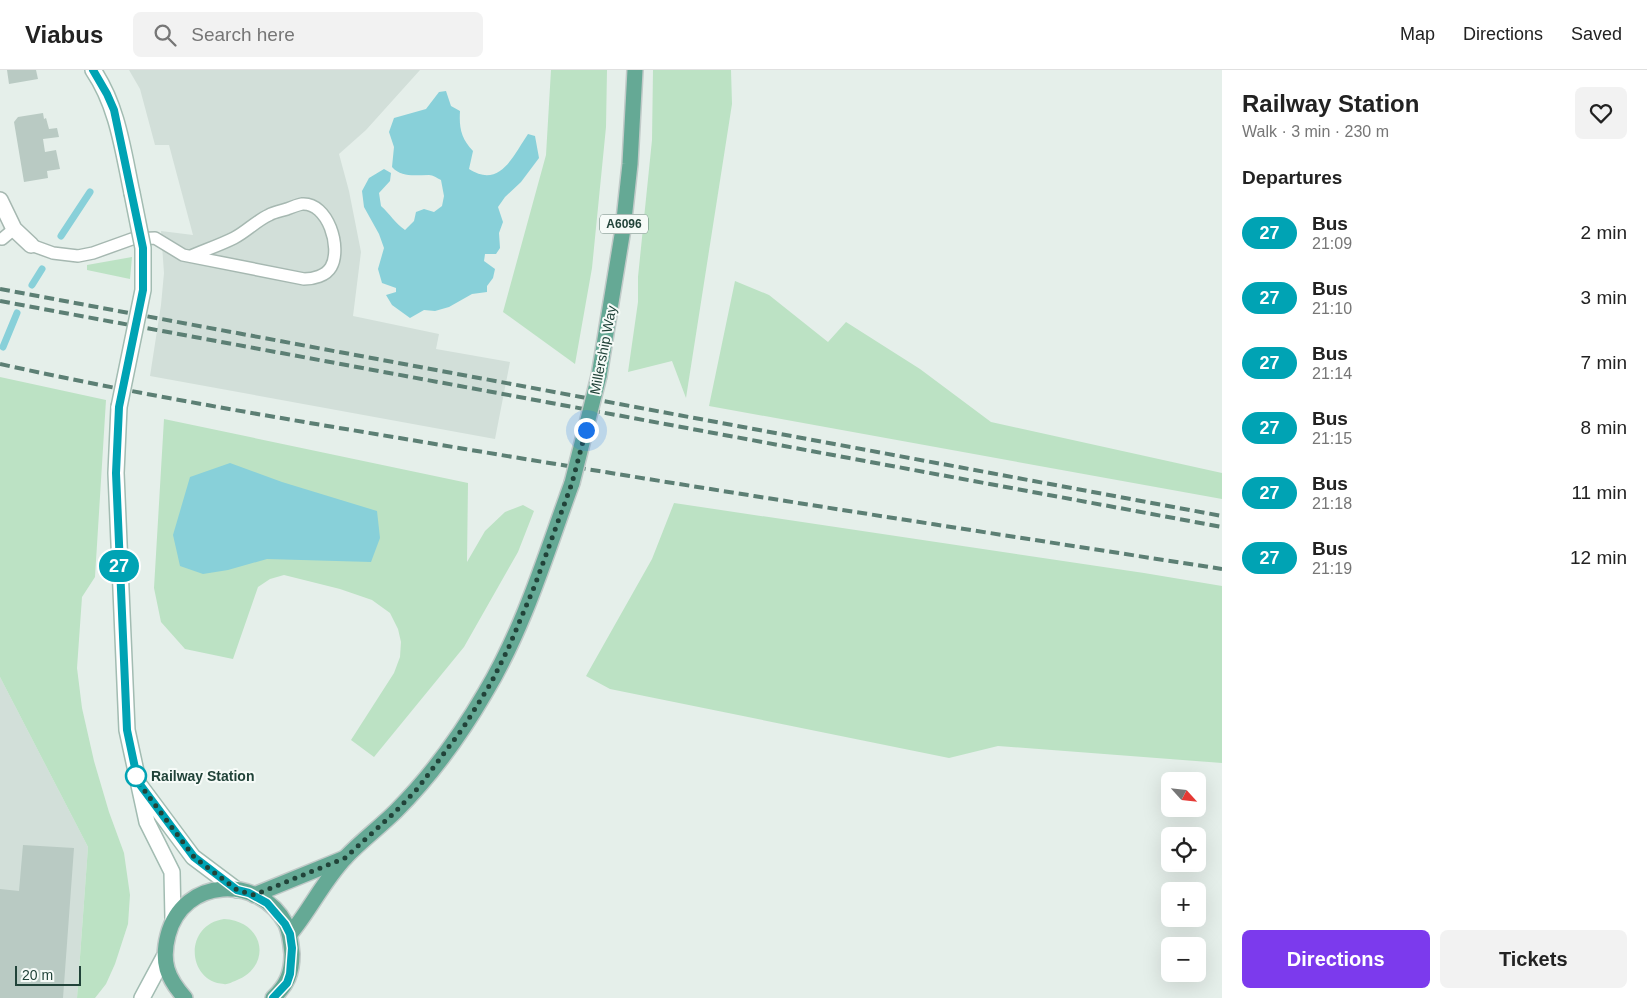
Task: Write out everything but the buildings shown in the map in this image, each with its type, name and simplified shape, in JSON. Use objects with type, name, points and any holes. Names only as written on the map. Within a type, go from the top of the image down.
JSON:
[{"type":"main road","name":"Millership Way","points":[[290,934],[345,858],[418,788],[457,737],[484,694],[508,649],[535,585],[572,483],[599,376],[623,229],[630,164],[635,70]]},
{"type":"main road","name":"Millership Way","points":[[254,895],[345,858]]},
{"type":"main road","points":[[185,998],[172,982],[167,970],[164,956],[166,943],[173,920],[196,896],[213,889],[237,890],[254,895],[278,913],[285,924],[290,934],[292,963],[286,990],[273,998]]},
{"type":"street","points":[[93,70],[114,110],[143,248],[143,290],[119,407],[116,473],[120,593],[127,730],[146,822],[172,872],[173,920]]},
{"type":"street","points":[[0,200],[14,229],[31,245]]},
{"type":"street","points":[[138,782],[194,857],[237,890]]},
{"type":"street","points":[[142,998],[164,956]]},
{"type":"lane","points":[[31,245],[53,253],[78,256],[93,253],[132,239],[155,238],[183,255],[304,279],[314,279],[331,267],[334,254],[333,238],[328,220],[322,212],[312,205],[301,204],[268,215],[235,238],[191,256]]},
{"type":"lane","points":[[2,239],[14,229]]},
{"type":"shaded area","points":[[129,70],[420,70],[366,130],[339,154],[349,191],[361,252],[353,316],[439,334],[436,349],[510,362],[495,439],[150,376],[164,273],[161,231],[193,235],[169,145],[155,145],[140,89]]},
{"type":"shaded area","points":[[0,677],[88,847],[77,998],[0,998]]},
{"type":"green space","points":[[551,70],[607,70],[606,127],[592,268],[575,364],[503,312],[546,155]]},
{"type":"green space","points":[[653,70],[731,70],[732,104],[686,398],[672,361],[628,372],[638,302],[638,277],[652,140]]},
{"type":"green space","points":[[132,257],[130,279],[87,270],[87,265]]},
{"type":"green space","points":[[735,281],[769,295],[828,342],[846,322],[920,369],[991,422],[1222,473],[1222,499],[709,406]]},
{"type":"green space","points":[[0,377],[106,400],[95,577],[82,597],[77,668],[82,708],[94,761],[109,812],[124,853],[130,895],[128,924],[115,964],[106,984],[95,998],[77,998],[88,847],[0,677]]},
{"type":"green space","points":[[164,419],[468,483],[467,562],[485,531],[505,512],[523,505],[534,511],[518,552],[464,647],[374,757],[351,740],[394,673],[400,657],[401,642],[398,629],[390,613],[372,600],[340,589],[284,575],[270,579],[258,587],[233,659],[185,649],[161,622],[154,588]]},
{"type":"green space","points":[[674,503],[1222,586],[1222,763],[998,746],[949,758],[610,689],[586,676],[652,559]]},
{"type":"green space","points":[[224,919],[238,922],[248,928],[256,936],[259,946],[259,956],[255,966],[247,974],[228,984],[212,981],[203,974],[197,964],[195,953],[196,942],[202,931],[211,923]]},
{"type":"water","points":[[446,91],[451,106],[460,111],[462,132],[466,142],[473,151],[469,169],[480,174],[489,175],[497,173],[511,160],[528,134],[535,136],[539,158],[521,182],[505,197],[498,207],[503,222],[499,233],[500,248],[496,254],[485,254],[484,261],[495,269],[493,278],[487,286],[487,292],[472,294],[449,307],[435,311],[424,310],[410,318],[392,305],[386,295],[396,292],[396,288],[382,283],[378,269],[384,248],[379,234],[364,207],[362,191],[369,178],[384,169],[391,173],[390,181],[379,193],[381,206],[405,230],[414,221],[416,212],[424,209],[434,212],[442,206],[444,196],[441,180],[430,175],[400,173],[392,167],[394,147],[389,132],[394,118],[426,109],[439,92]]},
{"type":"water","points":[[230,463],[282,482],[377,511],[380,538],[371,562],[267,559],[228,570],[203,574],[180,566],[173,535],[190,477]]},
{"type":"waterway","points":[[61,236],[90,192]]},
{"type":"waterway","points":[[32,285],[42,269]]},
{"type":"waterway","points":[[3,347],[17,313]]},
{"type":"railway","points":[[0,289],[1222,516]]},
{"type":"railway","points":[[0,301],[1222,527]]},
{"type":"railway","points":[[0,364],[174,399],[349,430],[1222,569]]},
{"type":"bus line","name":"27","points":[[93,70],[114,110],[143,248],[143,290],[119,407],[116,473],[127,730],[133,765],[138,782],[194,857],[237,890],[254,895],[267,903],[278,913],[285,924],[290,934],[292,963],[287,983],[273,998]]},
{"type":"place","name":"Railway Station","points":[[136,776]]},
{"type":"route","points":[[136,776],[138,782],[194,857],[237,890],[254,895],[345,858],[418,788],[463,728],[491,683],[518,627],[535,585],[572,483],[586,430]]}]
